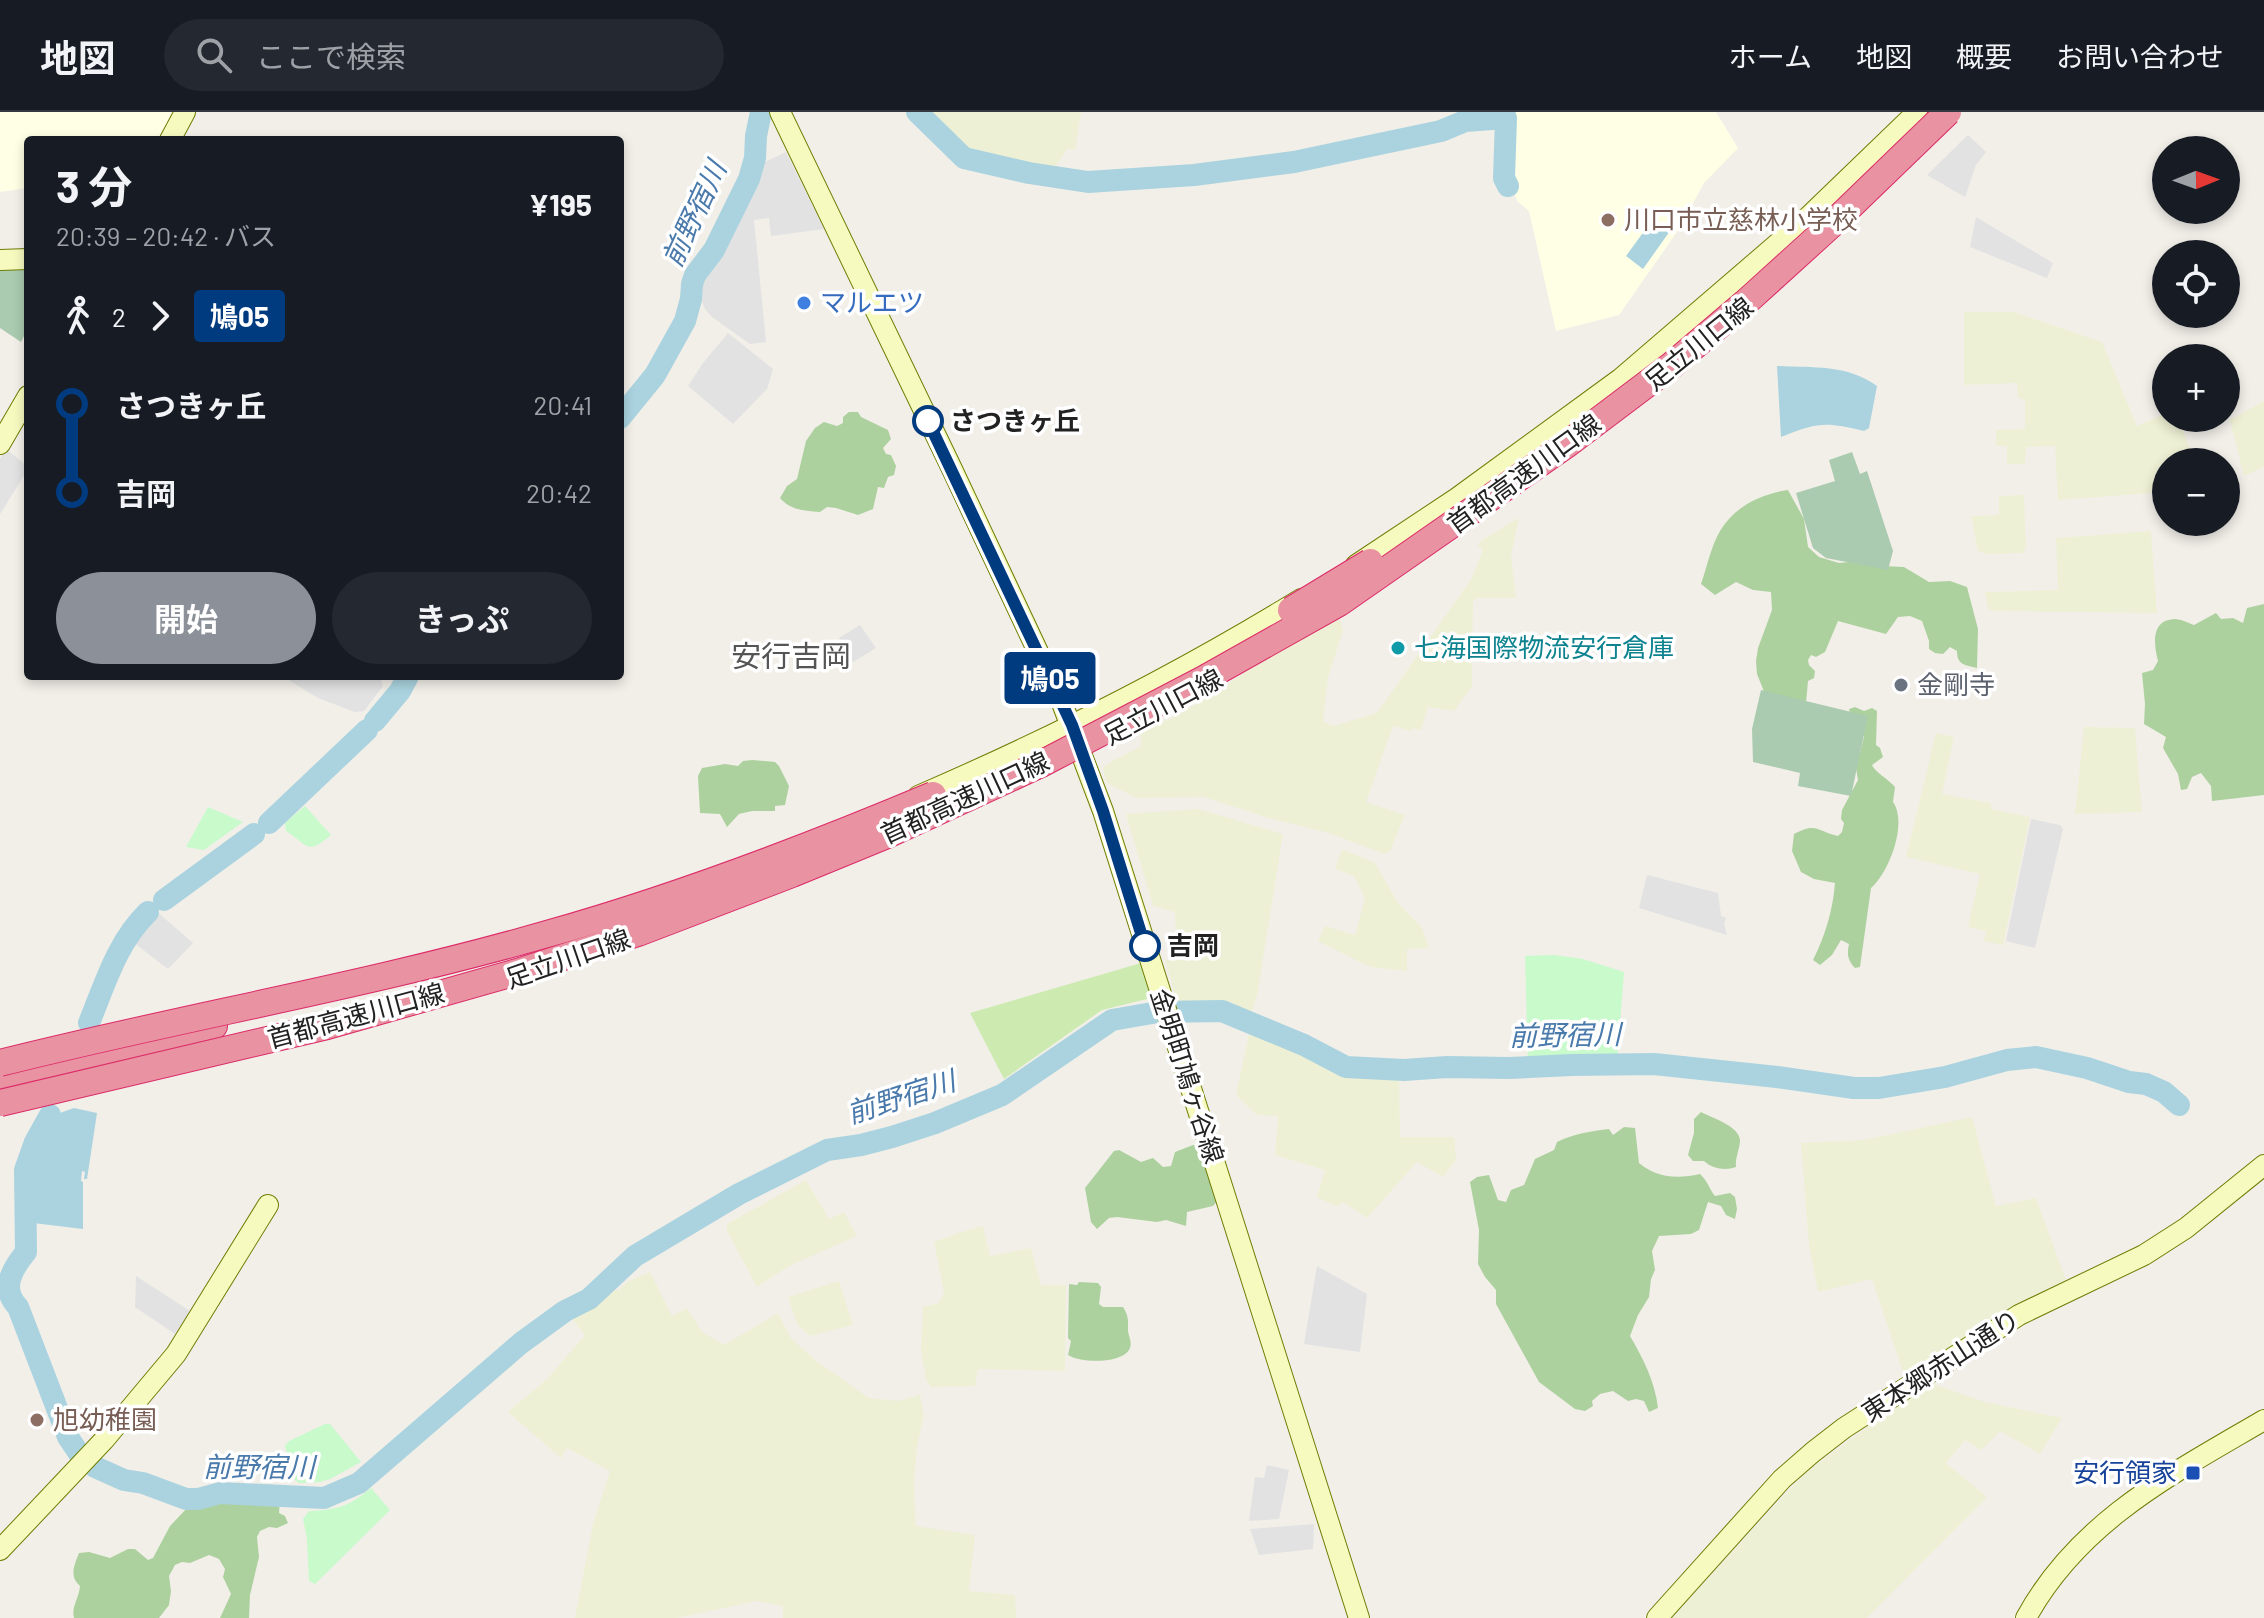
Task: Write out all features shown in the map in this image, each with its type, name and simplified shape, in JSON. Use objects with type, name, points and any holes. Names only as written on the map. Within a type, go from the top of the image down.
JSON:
[{"type":"highway","name":"首都高速川口線","points":[[0,1060],[361,981],[549,934],[795,852],[933,795],[1085,724],[1256,632],[1449,510],[1533,449],[1642,369],[1731,294],[1926,112]]},
{"type":"highway","name":"首都高速川口線","points":[[0,1105],[327,1026],[638,933],[792,874],[1041,764],[1202,680],[1339,603],[1566,445],[1672,365],[1745,303],[1948,112]]},
{"type":"highway","points":[[0,1092],[323,1008],[510,939]]},
{"type":"highway","points":[[0,1078],[323,1008],[521,976]]},
{"type":"main road","points":[[172,136],[185,112]]},
{"type":"main road","name":"金明町鳩ヶ谷線","points":[[780,112],[1072,725],[1106,819],[1359,1618]]},
{"type":"main road","name":"足立川口線","points":[[0,1060],[510,939],[698,881],[840,829],[974,772],[1072,725],[1232,640],[1372,556],[1457,498],[1620,379],[1805,220],[1917,112]]},
{"type":"main road","name":"足立川口線","points":[[0,1105],[408,1011],[521,976],[790,883],[996,794],[1228,672],[1339,606],[1535,472],[1701,346],[1817,245],[1957,112]]},
{"type":"main road","points":[[0,260],[24,259]]},
{"type":"main road","points":[[0,444],[24,403]]},
{"type":"main road","name":"東本郷赤山通り","points":[[1657,1618],[1782,1479],[1844,1428],[2019,1315],[2144,1255],[2186,1228],[2264,1165]]},
{"type":"main road","points":[[0,1550],[104,1440],[176,1354],[268,1205]]},
{"type":"main road","points":[[2026,1618],[2044,1586],[2069,1556],[2117,1512],[2264,1420]]},
{"type":"shaded area","points":[[0,112],[173,112],[159,136],[24,136],[24,189],[0,192]]},
{"type":"shaded area","points":[[924,112],[1081,112],[1075,150],[1067,149],[1050,175],[967,154]]},
{"type":"shaded area","name":"川口市立慈林小学校","points":[[1507,112],[1716,112],[1738,148],[1704,183],[1679,229],[1619,315],[1556,331],[1529,211],[1517,201],[1507,178]]},
{"type":"shaded area","points":[[1968,135],[1986,152],[1976,165],[1965,197],[1927,175]]},
{"type":"shaded area","points":[[786,152],[824,229],[771,236],[769,218],[754,220],[766,342],[750,344],[705,309],[701,299],[702,285],[759,165]]},
{"type":"shaded area","points":[[1976,217],[2053,263],[2047,278],[1970,247]]},
{"type":"shaded area","points":[[24,266],[24,336],[21,342],[0,328],[0,267]]},
{"type":"shaded area","points":[[1964,312],[2014,312],[2102,342],[2137,426],[2152,419],[2152,432],[2184,432],[2189,448],[2152,448],[2152,493],[2058,500],[2055,446],[2026,447],[2025,464],[2007,464],[2007,446],[1996,446],[1996,430],[2025,429],[2025,400],[2018,398],[2017,383],[1964,385]]},
{"type":"shaded area","points":[[728,333],[773,369],[767,389],[733,424],[688,386]]},
{"type":"shaded area","points":[[2264,401],[2264,467],[2244,476],[2240,448],[2237,448],[2233,432],[2240,432],[2240,414]]},
{"type":"shaded area","points":[[6,449],[24,464],[24,475],[0,514],[0,459]]},
{"type":"shaded area","points":[[1852,452],[1860,474],[1867,471],[1893,551],[1888,570],[1826,558],[1813,548],[1796,493],[1835,481],[1829,460]]},
{"type":"shaded area","points":[[2024,495],[2026,548],[2023,553],[1987,554],[1978,551],[1971,516],[1999,515],[1999,496]]},
{"type":"shaded area","points":[[1519,518],[1511,556],[1516,598],[1476,598],[1473,602],[1472,686],[1454,711],[1428,707],[1421,730],[1393,726],[1366,802],[1405,815],[1390,851],[1384,854],[1329,833],[1204,797],[1137,798],[1107,783],[1103,769],[1141,746],[1140,730],[1170,719],[1219,691],[1261,660],[1336,616],[1343,631],[1328,677],[1323,721],[1333,726],[1377,713],[1472,578],[1483,550],[1477,545]]},
{"type":"shaded area","points":[[2151,531],[2157,613],[1991,611],[1988,608],[1985,592],[2058,590],[2056,538]]},
{"type":"shaded area","points":[[860,625],[876,648],[853,662],[839,638]]},
{"type":"shaded area","points":[[289,680],[381,680],[383,686],[364,711],[355,712],[318,698]]},
{"type":"shaded area","points":[[1761,690],[1868,716],[1851,796],[1798,786],[1800,773],[1753,762],[1752,729]]},
{"type":"shaded area","points":[[2084,727],[2135,728],[2142,812],[2075,814]]},
{"type":"shaded area","points":[[1936,733],[1954,737],[1942,794],[1991,803],[1991,809],[2030,817],[2003,945],[1984,941],[1986,931],[1968,927],[1980,874],[1906,857]]},
{"type":"shaded area","points":[[1198,809],[1283,834],[1257,996],[1250,1016],[1221,1009],[1179,1008],[1165,960],[1177,959],[1175,912],[1153,906],[1126,814]]},
{"type":"shaded area","points":[[2031,819],[2060,825],[2063,829],[2035,948],[2006,941]]},
{"type":"shaded area","points":[[1342,849],[1375,863],[1398,903],[1422,928],[1429,948],[1407,949],[1407,971],[1370,967],[1318,941],[1325,926],[1355,935],[1365,898],[1354,876],[1335,869]]},
{"type":"shaded area","points":[[1647,875],[1718,893],[1721,916],[1726,918],[1727,935],[1639,908]]},
{"type":"shaded area","points":[[156,911],[193,943],[168,969],[129,939]]},
{"type":"shaded area","points":[[1251,1024],[1347,1071],[1399,1075],[1400,1137],[1454,1137],[1456,1160],[1443,1177],[1417,1162],[1367,1218],[1343,1202],[1337,1207],[1317,1197],[1325,1170],[1275,1155],[1278,1116],[1257,1115],[1236,1095]]},
{"type":"shaded area","points":[[1972,1117],[1996,1206],[2036,1198],[2066,1280],[1904,1375],[1872,1279],[1818,1292],[1809,1245],[1801,1143],[1864,1140]]},
{"type":"shaded area","points":[[806,1180],[829,1219],[844,1212],[857,1236],[791,1265],[757,1287],[727,1231],[727,1224]]},
{"type":"shaded area","points":[[983,1226],[990,1256],[1031,1248],[1041,1285],[1066,1285],[1065,1371],[978,1369],[975,1386],[931,1387],[926,1380],[921,1349],[923,1307],[939,1303],[944,1292],[934,1242]]},
{"type":"shaded area","points":[[1317,1266],[1367,1294],[1360,1352],[1304,1344]]},
{"type":"shaded area","points":[[650,1272],[672,1316],[687,1308],[702,1332],[724,1345],[778,1313],[790,1337],[815,1360],[869,1398],[899,1401],[920,1395],[924,1415],[917,1446],[914,1486],[916,1526],[975,1535],[969,1591],[1015,1595],[1016,1618],[783,1618],[783,1606],[757,1601],[677,1618],[575,1618],[593,1524],[610,1471],[567,1448],[561,1458],[508,1412],[548,1378],[585,1335],[570,1316],[595,1305],[611,1286],[618,1291],[627,1282]]},
{"type":"shaded area","points":[[136,1276],[190,1311],[175,1334],[135,1307]]},
{"type":"shaded area","points":[[839,1281],[853,1325],[810,1336],[797,1324],[788,1297]]},
{"type":"shaded area","points":[[1933,1384],[1985,1402],[2062,1418],[2040,1454],[2000,1431],[1981,1450],[1965,1440],[1946,1463],[1987,1497],[1867,1618],[1671,1618],[1807,1471],[1912,1395]]},
{"type":"shaded area","points":[[1267,1465],[1289,1470],[1279,1519],[1249,1521],[1255,1477],[1264,1478]]},
{"type":"shaded area","points":[[1314,1524],[1313,1549],[1259,1555],[1250,1529]]},
{"type":"green space","points":[[849,412],[858,412],[861,417],[888,430],[891,439],[883,448],[896,466],[894,475],[888,477],[884,488],[878,487],[873,509],[858,515],[836,508],[827,507],[820,512],[788,505],[780,498],[787,486],[797,479],[806,441],[815,428],[824,422],[837,426],[843,423],[843,417]]},
{"type":"green space","points":[[1788,490],[1804,519],[1808,547],[1819,557],[1839,563],[1861,561],[1904,567],[1929,582],[1950,581],[1967,587],[1978,629],[1977,668],[1962,664],[1957,651],[1950,647],[1943,654],[1929,649],[1922,621],[1910,616],[1898,617],[1886,634],[1838,621],[1825,652],[1816,657],[1811,655],[1808,660],[1815,671],[1814,678],[1808,681],[1806,703],[1765,694],[1757,674],[1756,661],[1772,610],[1771,592],[1753,590],[1736,582],[1715,595],[1701,584],[1717,537],[1726,522],[1741,508],[1759,498]]},
{"type":"green space","points":[[2264,604],[2264,795],[2212,801],[2211,786],[2201,773],[2192,777],[2187,789],[2181,790],[2178,774],[2163,748],[2166,737],[2144,724],[2142,673],[2153,670],[2158,661],[2156,634],[2167,620],[2177,619],[2194,625],[2216,613],[2221,619],[2233,618],[2243,623],[2247,608]]},
{"type":"green space","points":[[1855,707],[1877,711],[1876,745],[1883,757],[1872,765],[1895,787],[1893,802],[1898,822],[1890,860],[1871,888],[1860,967],[1855,968],[1848,956],[1849,944],[1841,940],[1832,955],[1820,965],[1813,960],[1828,923],[1835,883],[1814,879],[1801,872],[1792,851],[1794,834],[1802,830],[1816,829],[1838,836],[1842,832],[1842,810],[1858,780],[1856,768],[1864,737],[1863,729],[1851,718],[1849,709]]},
{"type":"green space","points":[[743,761],[775,762],[779,766],[789,786],[785,805],[775,806],[775,811],[739,814],[727,827],[720,814],[700,813],[698,776],[702,768],[725,764],[738,766]]},
{"type":"green space","points":[[305,806],[331,835],[313,847],[304,845],[286,831],[285,823]]},
{"type":"green space","points":[[208,807],[243,822],[204,850],[186,847]]},
{"type":"green space","points":[[1554,955],[1583,959],[1624,972],[1617,1063],[1528,1068],[1525,956]]},
{"type":"green space","points":[[1141,963],[1151,998],[1102,1010],[1004,1079],[970,1013]]},
{"type":"green space","points":[[1701,1112],[1730,1127],[1738,1135],[1740,1143],[1736,1167],[1715,1167],[1704,1161],[1693,1161],[1688,1155],[1694,1119]]},
{"type":"green space","points":[[1624,1127],[1635,1128],[1639,1163],[1653,1172],[1668,1176],[1700,1174],[1715,1196],[1730,1193],[1735,1197],[1737,1209],[1735,1219],[1726,1215],[1721,1206],[1708,1202],[1699,1230],[1691,1234],[1659,1236],[1652,1251],[1655,1270],[1649,1297],[1630,1336],[1648,1370],[1658,1408],[1649,1412],[1644,1401],[1628,1401],[1613,1391],[1600,1394],[1592,1401],[1593,1406],[1585,1411],[1575,1409],[1539,1382],[1496,1304],[1496,1290],[1478,1264],[1479,1230],[1470,1182],[1489,1175],[1498,1200],[1506,1202],[1511,1190],[1524,1185],[1535,1159],[1554,1150],[1557,1142],[1609,1129],[1613,1135]]},
{"type":"green space","points":[[1200,1145],[1218,1200],[1213,1206],[1187,1212],[1186,1226],[1166,1220],[1157,1222],[1117,1217],[1109,1218],[1097,1229],[1091,1222],[1085,1188],[1114,1151],[1119,1150],[1141,1162],[1153,1158],[1163,1167],[1171,1166],[1175,1152]]},
{"type":"green space","points":[[1079,1282],[1098,1283],[1101,1287],[1099,1304],[1103,1307],[1123,1307],[1131,1343],[1124,1355],[1100,1361],[1081,1360],[1068,1355],[1071,1341],[1068,1338],[1069,1284],[1077,1285]]},
{"type":"green space","points":[[330,1424],[361,1462],[330,1479],[299,1483],[293,1478],[285,1446],[289,1441]]},
{"type":"green space","points":[[371,1488],[390,1510],[315,1584],[309,1581],[303,1519],[309,1511],[343,1506]]},
{"type":"green space","points":[[223,1497],[280,1500],[279,1513],[285,1516],[288,1523],[260,1531],[257,1537],[259,1557],[250,1595],[249,1618],[220,1618],[231,1594],[223,1577],[225,1569],[219,1559],[209,1555],[175,1565],[169,1576],[169,1605],[159,1618],[74,1618],[80,1586],[74,1578],[74,1571],[79,1553],[89,1552],[110,1558],[135,1549],[148,1560],[153,1558],[170,1526],[188,1507]]},
{"type":"water","points":[[1653,219],[1670,231],[1643,269],[1626,256]]},
{"type":"water","points":[[1777,366],[1841,371],[1877,386],[1869,428],[1864,431],[1822,425],[1781,437]]},
{"type":"water","points":[[74,1108],[97,1113],[87,1179],[84,1179],[85,1172],[82,1171],[83,1229],[33,1223],[35,1167],[45,1139],[60,1113]]},
{"type":"waterway","name":"前野宿川","points":[[624,413],[655,375],[685,321],[695,275],[714,250],[749,179],[761,112]]},
{"type":"waterway","points":[[917,112],[964,158],[1088,182],[1194,175],[1294,162],[1441,131],[1465,121],[1506,118],[1504,178],[1508,186]]},
{"type":"waterway","name":"前野宿川","points":[[375,721],[406,680]]},
{"type":"waterway","name":"前野宿川","points":[[269,823],[367,730]]},
{"type":"waterway","name":"前野宿川","points":[[164,900],[254,834]]},
{"type":"waterway","name":"前野宿川","points":[[89,1023],[120,950],[148,912]]},
{"type":"waterway","name":"前野宿川","points":[[50,1115],[35,1142],[25,1170],[26,1252],[10,1279],[10,1293],[68,1437],[78,1452],[95,1467],[124,1480],[143,1483],[186,1499],[198,1499],[220,1493],[324,1498],[359,1483],[521,1343],[565,1311],[589,1299],[635,1256],[739,1194],[827,1150],[892,1137],[1002,1095],[1112,1020],[1158,1012],[1222,1011],[1304,1045],[1346,1067],[1404,1070],[1654,1064],[1854,1088],[1879,1088],[1945,1077],[2007,1060],[2036,1057],[2146,1084],[2164,1092],[2179,1105]]},
{"type":"bus line","name":"鳩05","points":[[928,421],[1072,725],[1103,811],[1145,946]]},
{"type":"place","name":"川口市立慈林小学校","points":[[1608,220]]},
{"type":"place","name":"マルエツ","points":[[804,303]]},
{"type":"place","name":"さつきヶ丘","points":[[928,421]]},
{"type":"place","name":"七海国際物流安行倉庫","points":[[1398,648]]},
{"type":"place","name":"金剛寺","points":[[1901,685]]},
{"type":"place","name":"吉岡","points":[[1145,946]]},
{"type":"place","name":"旭幼稚園","points":[[37,1420]]},
{"type":"place","name":"安行領家","points":[[2193,1473]]},
{"type":"district","name":"安行吉岡","points":[[791,657]]}]
